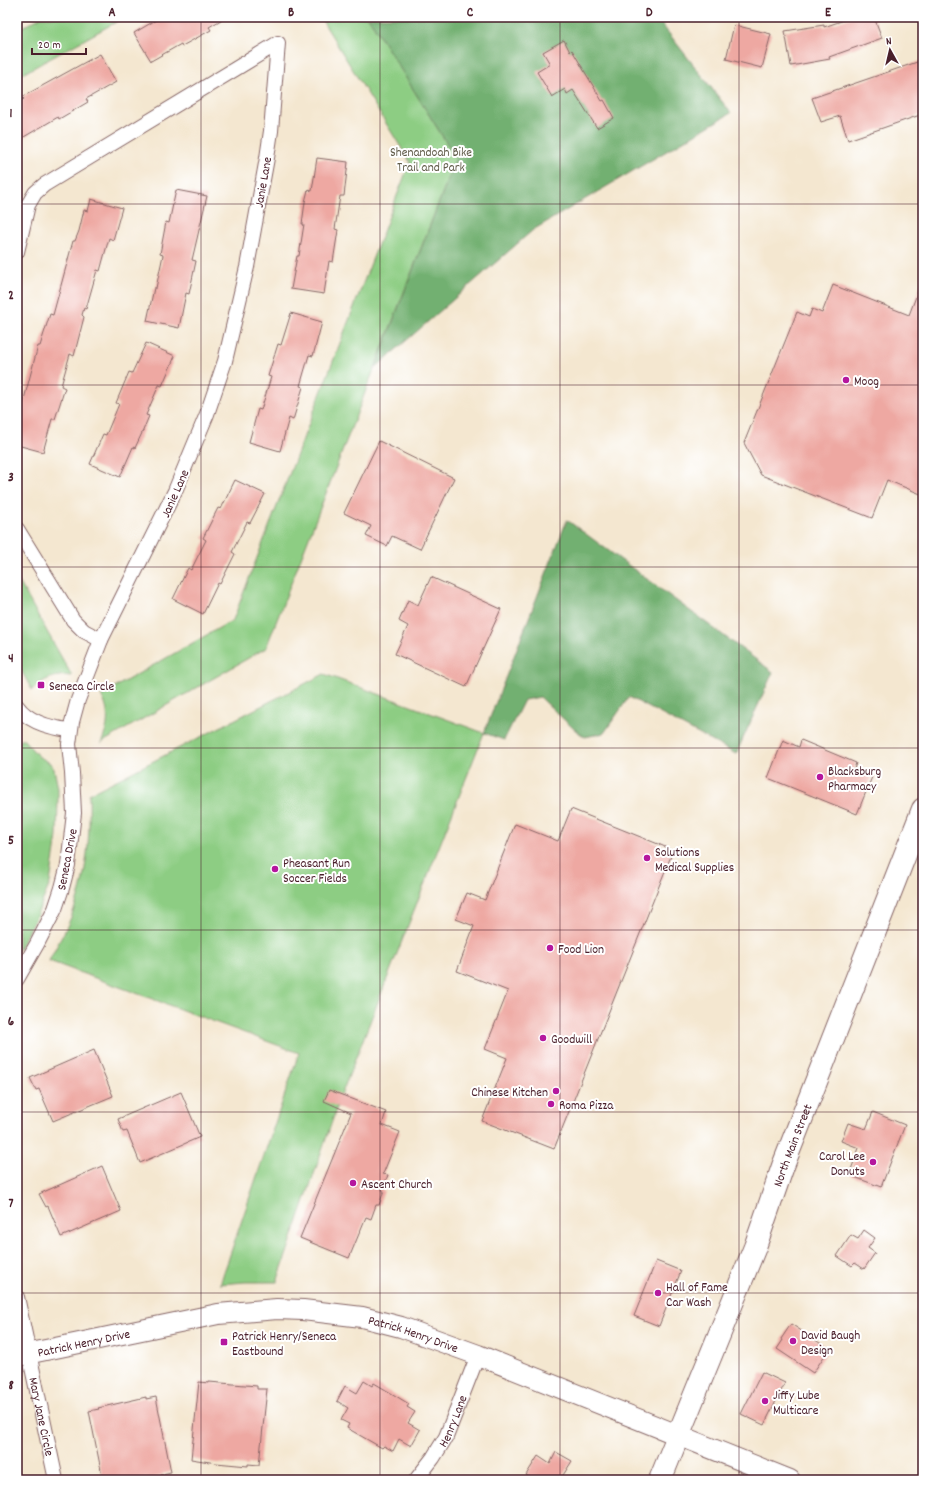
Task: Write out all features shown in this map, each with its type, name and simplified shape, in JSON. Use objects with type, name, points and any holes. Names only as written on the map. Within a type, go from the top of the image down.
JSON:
[{"type":"main road","name":"North Main Street","points":[[660,1480],[755,1247],[783,1166],[923,809]]},
{"type":"main road","name":"Patrick Henry Drive","points":[[23,1354],[218,1314],[277,1309],[303,1310],[362,1317],[401,1327],[478,1356],[790,1480]]},
{"type":"street","name":"Janie Lane","points":[[17,252],[28,206],[36,193],[44,185],[278,43],[267,158],[247,267],[225,361],[200,434],[175,491],[101,640],[78,700],[70,730]]},
{"type":"street","points":[[17,529],[73,620],[84,631],[101,640]]},
{"type":"street","points":[[17,706],[21,712],[39,723],[70,730]]},
{"type":"street","name":"Seneca Drive","points":[[17,979],[37,944],[54,908],[62,888],[68,865],[74,813],[69,744],[70,730]]},
{"type":"street","points":[[17,1297],[23,1354]]},
{"type":"street","name":"Mary Jane Circle","points":[[23,1354],[56,1480]]},
{"type":"street","name":"Henry Lane","points":[[416,1480],[433,1458],[446,1436],[478,1356]]},
{"type":"green space","points":[[41,17],[125,17],[17,77],[17,30]]},
{"type":"green space","name":"Shenandoah Bike Trail and Park","points":[[320,17],[368,17],[456,158],[266,648],[101,743],[106,731],[107,713],[101,695],[233,620],[410,162]]},
{"type":"green space","points":[[368,17],[656,17],[731,113],[533,230],[375,368],[456,158]]},
{"type":"green space","points":[[567,520],[773,672],[736,754],[629,697],[604,733],[585,737],[574,729],[540,697],[524,700],[504,740],[484,733]]},
{"type":"green space","points":[[17,578],[72,676],[50,678],[32,690],[17,663]]},
{"type":"green space","points":[[324,674],[484,733],[340,1098],[277,1282],[220,1284],[299,1053],[49,961],[71,918],[82,883],[87,854],[89,794]]},
{"type":"green space","points":[[23,739],[38,756],[50,763],[54,769],[58,788],[58,798],[57,836],[50,883],[36,917],[18,951],[17,743]]},
{"type":"building","points":[[161,17],[226,17],[209,27],[211,30],[182,46],[181,44],[151,61],[134,33]]},
{"type":"building","points":[[853,17],[874,17],[882,38],[829,57],[830,59],[791,66],[785,31],[824,25],[824,27]]},
{"type":"building","points":[[734,25],[771,34],[762,68],[726,59]]},
{"type":"building","points":[[564,40],[570,52],[572,50],[602,101],[604,100],[614,118],[597,128],[573,90],[567,94],[565,89],[552,97],[537,72],[550,64],[543,52]]},
{"type":"building","points":[[100,54],[116,82],[86,99],[88,102],[59,119],[58,117],[17,141],[17,103],[24,99],[22,97]]},
{"type":"building","points":[[923,60],[923,114],[848,140],[840,116],[821,122],[812,98]]},
{"type":"building","points":[[317,158],[348,162],[344,196],[340,196],[335,229],[338,230],[333,262],[329,261],[324,294],[291,289],[297,256],[299,256],[304,224],[302,224],[305,202],[308,190],[312,191]]},
{"type":"building","points":[[176,190],[207,196],[192,260],[196,261],[189,294],[186,293],[179,328],[147,321],[163,255],[160,254],[166,222],[169,223]]},
{"type":"building","points":[[91,199],[122,208],[113,240],[109,238],[100,271],[97,270],[86,309],[84,308],[82,315],[84,317],[74,356],[70,354],[61,386],[65,388],[55,419],[52,419],[43,452],[17,445],[17,426],[38,346],[40,346],[50,314],[53,315],[73,241],[75,241],[79,231],[84,210],[88,211]]},
{"type":"building","name":"Moog","points":[[922,281],[923,495],[887,480],[872,518],[761,475],[744,443],[797,312],[809,317],[812,309],[822,313],[833,285],[909,315]]},
{"type":"building","points":[[291,313],[322,322],[313,356],[309,355],[300,386],[303,387],[293,420],[289,418],[280,451],[249,442],[258,409],[261,410],[271,377],[268,376],[278,344],[281,345]]},
{"type":"building","points":[[146,343],[175,356],[162,386],[159,385],[146,415],[149,416],[142,433],[135,448],[133,447],[120,477],[90,464],[103,434],[106,435],[119,404],[116,403],[129,372],[132,373]]},
{"type":"building","points":[[379,441],[454,478],[420,549],[392,536],[387,546],[366,536],[371,526],[344,513]]},
{"type":"building","points":[[235,480],[265,494],[250,523],[247,522],[232,552],[235,554],[220,584],[218,583],[203,614],[173,599],[188,568],[191,570],[206,540],[203,538],[218,508],[221,509]]},
{"type":"building","points":[[431,577],[501,609],[466,687],[395,654],[408,626],[399,621],[408,600],[418,605]]},
{"type":"building","name":"Blacksburg Pharmacy","points":[[783,740],[799,747],[801,740],[856,763],[854,769],[872,777],[857,814],[768,778]]},
{"type":"building","name":"Food Lion","points":[[571,809],[673,851],[554,1149],[482,1121],[507,1058],[485,1049],[508,991],[457,971],[474,926],[456,919],[467,893],[485,900],[515,824],[558,841]]},
{"type":"building","points":[[94,1050],[113,1096],[53,1121],[39,1089],[36,1090],[30,1078]]},
{"type":"building","name":"Ascent Church","points":[[329,1090],[386,1112],[382,1125],[400,1132],[383,1174],[388,1175],[382,1190],[384,1191],[379,1205],[376,1205],[371,1219],[366,1217],[349,1258],[300,1238],[351,1113],[324,1101]]},
{"type":"building","points":[[181,1092],[200,1137],[140,1163],[127,1131],[123,1132],[118,1119]]},
{"type":"building","name":"Carol Lee Donuts","points":[[873,1112],[905,1125],[881,1187],[849,1175],[859,1148],[841,1141],[848,1123],[866,1129]]},
{"type":"building","points":[[102,1166],[121,1211],[61,1237],[48,1206],[46,1207],[39,1194]]},
{"type":"building","points":[[864,1230],[875,1238],[868,1248],[875,1253],[864,1269],[855,1263],[852,1266],[837,1256],[851,1235],[858,1239]]},
{"type":"building","name":"Hall of Fame Car Wash","points":[[656,1261],[681,1271],[659,1326],[634,1316]]},
{"type":"building","points":[[791,1324],[829,1349],[813,1373],[777,1349],[783,1340],[781,1339]]},
{"type":"building","points":[[762,1372],[785,1383],[764,1425],[741,1414]]},
{"type":"building","points":[[364,1381],[372,1386],[374,1383],[391,1393],[409,1404],[407,1407],[415,1412],[408,1423],[420,1430],[411,1446],[399,1439],[393,1451],[384,1446],[382,1448],[347,1428],[349,1424],[341,1420],[348,1408],[337,1401],[345,1386],[357,1393]]},
{"type":"building","points":[[199,1382],[257,1386],[257,1389],[267,1389],[259,1465],[248,1464],[248,1466],[191,1459]]},
{"type":"building","points":[[146,1397],[146,1399],[156,1397],[171,1472],[162,1474],[162,1476],[147,1479],[147,1477],[133,1480],[103,1480],[89,1411]]},
{"type":"building","points":[[556,1452],[572,1461],[560,1480],[534,1480],[526,1475],[538,1456],[550,1464]]},
{"type":"place","name":"Moog","points":[[846,380]]},
{"type":"place","name":"Seneca Circle","points":[[41,685]]},
{"type":"place","name":"Blacksburg Pharmacy","points":[[820,777]]},
{"type":"place","name":"Solutions Medical Supplies","points":[[647,858]]},
{"type":"place","name":"Pheasant Run Soccer Fields","points":[[275,869]]},
{"type":"place","name":"Food Lion","points":[[550,948]]},
{"type":"place","name":"Goodwill","points":[[543,1038]]},
{"type":"place","name":"Chinese Kitchen","points":[[556,1091]]},
{"type":"place","name":"Roma Pizza","points":[[551,1104]]},
{"type":"place","name":"Carol Lee Donuts","points":[[873,1162]]},
{"type":"place","name":"Ascent Church","points":[[353,1183]]},
{"type":"place","name":"Hall of Fame Car Wash","points":[[658,1293]]},
{"type":"place","name":"David Baugh Design","points":[[793,1341]]},
{"type":"place","name":"Patrick Henry/Seneca Eastbound","points":[[224,1342]]},
{"type":"place","name":"Jiffy Lube Multicare","points":[[765,1401]]}]
